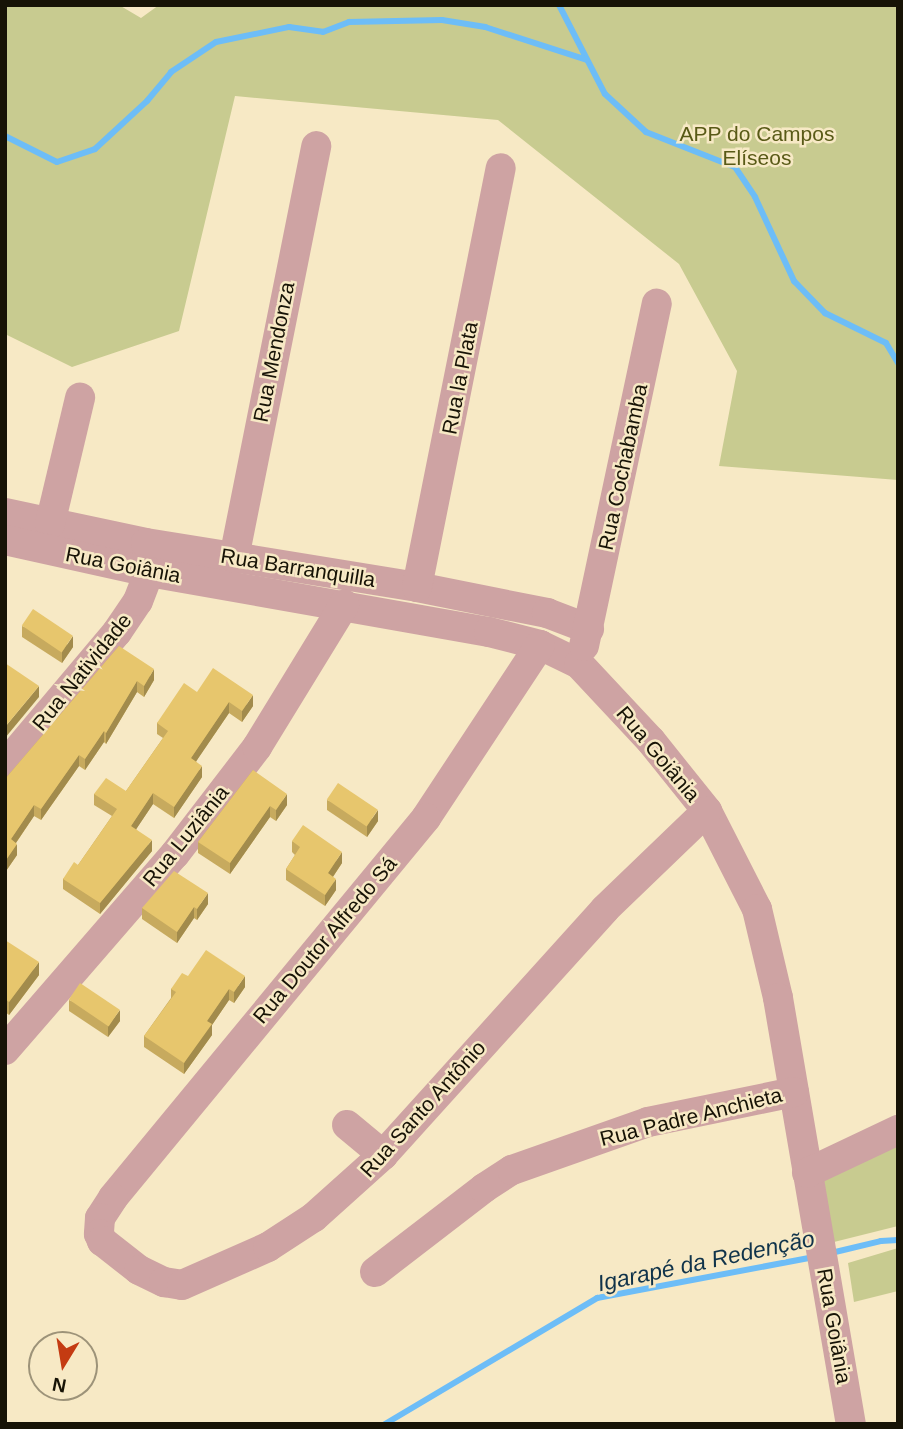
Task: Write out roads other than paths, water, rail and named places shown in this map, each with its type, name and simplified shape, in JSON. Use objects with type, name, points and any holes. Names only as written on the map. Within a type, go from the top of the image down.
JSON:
[{"type":"street","name":"Rua Mendonza","points":[[234,558],[316,146]]},
{"type":"street","name":"Rua la Plata","points":[[417,587],[501,168]]},
{"type":"street","name":"Rua Cochabamba","points":[[579,664],[589,629],[657,304]]},
{"type":"street","points":[[50,524],[80,398]]},
{"type":"street","name":"Rua Barranquilla","points":[[5,513],[50,524],[234,558],[417,587],[547,613],[589,629]]},
{"type":"street","name":"Rua Goiânia","points":[[5,540],[149,572],[344,605],[540,645],[579,664],[651,741],[707,811],[757,909],[778,998],[851,1424]]},
{"type":"street","name":"Rua Natividade","points":[[5,765],[117,632],[138,601],[149,572]]},
{"type":"street","name":"Rua Luziânia","points":[[5,1050],[175,854],[257,747],[344,605]]},
{"type":"street","name":"Rua Doutor Alfredo Sá","points":[[98,1226],[113,1198],[426,818],[540,645]]},
{"type":"street","name":"Rua Santo Antônio","points":[[98,1226],[102,1241],[139,1270],[164,1282],[187,1284],[268,1247],[314,1217],[347,1191],[383,1155],[605,909],[707,811]]},
{"type":"street","name":"Rua Padre Anchieta","points":[[374,1272],[484,1188],[512,1170],[648,1122],[794,1092]]},
{"type":"street","points":[[347,1125],[383,1155]]},
{"type":"street","points":[[807,1173],[898,1129]]},
{"type":"waterway","points":[[559,5],[605,94],[646,132],[735,167],[755,197],[794,281],[825,313],[886,343],[898,363]]},
{"type":"waterway","points":[[5,136],[57,162],[95,149],[147,101],[171,72],[216,42],[289,27],[323,32],[349,22],[442,20],[485,27],[587,60]]},
{"type":"waterway","name":"Igarapé da Redenção","points":[[831,1253],[881,1241],[898,1240]]},
{"type":"waterway","name":"Igarapé da Redenção","points":[[385,1424],[597,1298],[814,1257]]},
{"type":"park label","name":"APP do Campos Elíseos","points":[[757,146]]}]
